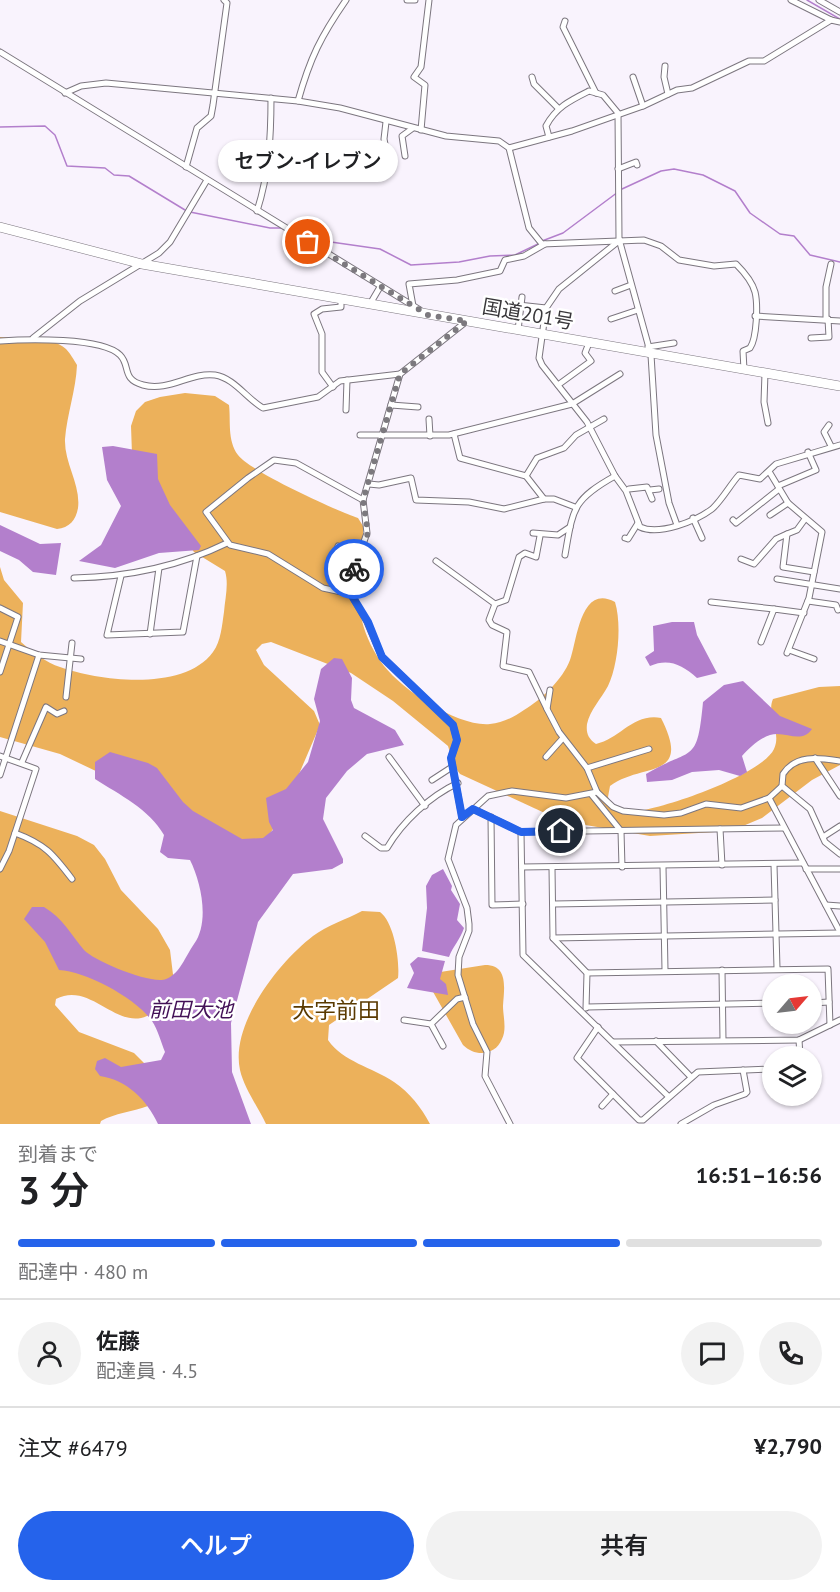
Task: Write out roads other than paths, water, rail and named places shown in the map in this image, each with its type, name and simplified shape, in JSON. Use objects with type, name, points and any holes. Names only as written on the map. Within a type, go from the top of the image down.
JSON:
[{"type":"highway","name":"国道201号","points":[[0,227],[142,264],[840,386]]},
{"type":"street","points":[[186,167],[197,128],[211,116],[227,3],[224,0]]},
{"type":"street","points":[[298,101],[319,39],[346,0]]},
{"type":"street","points":[[407,0],[416,0]]},
{"type":"street","points":[[421,130],[425,85],[414,76],[421,67],[429,0]]},
{"type":"street","points":[[791,0],[839,23]]},
{"type":"street","points":[[819,0],[840,12]]},
{"type":"street","points":[[509,148],[549,137],[643,105],[668,94],[692,88],[748,61],[770,58],[831,20]]},
{"type":"street","points":[[565,21],[563,27],[596,93]]},
{"type":"street","points":[[0,52],[428,315]]},
{"type":"street","points":[[665,66],[664,77],[668,94]]},
{"type":"street","points":[[532,77],[534,84],[558,108]]},
{"type":"street","points":[[633,77],[643,105]]},
{"type":"street","points":[[65,93],[81,86],[106,83],[272,98],[340,108],[446,136],[499,141],[509,148],[530,228],[541,243]]},
{"type":"street","points":[[549,137],[546,126],[558,108],[589,91],[610,100],[618,112],[620,239],[649,351],[656,435],[669,502],[677,525]]},
{"type":"street","points":[[257,211],[265,187],[272,98]]},
{"type":"street","points":[[386,122],[384,139],[390,171]]},
{"type":"street","points":[[405,156],[402,136],[413,128]]},
{"type":"street","points":[[618,169],[636,162],[637,165]]},
{"type":"street","points":[[33,338],[80,301],[159,253],[170,242],[207,180]]},
{"type":"street","points":[[620,239],[559,289],[546,308],[539,358],[589,427],[629,500],[638,523],[647,530],[655,531],[677,525],[710,510],[739,475],[760,479],[770,473]]},
{"type":"street","points":[[413,306],[409,284],[457,280],[500,271],[505,260],[524,256],[541,243],[570,245],[620,239],[653,242],[679,260],[714,266],[736,264],[754,290],[753,343],[743,351],[744,370]]},
{"type":"street","points":[[811,338],[829,337],[826,287],[831,264]]},
{"type":"street","points":[[615,291],[631,285]]},
{"type":"street","points":[[370,304],[380,287]]},
{"type":"street","points":[[333,387],[322,372],[322,334],[314,314],[322,309],[341,307],[342,300]]},
{"type":"street","points":[[510,304],[522,300],[546,308]]},
{"type":"street","points":[[518,330],[522,300]]},
{"type":"street","points":[[610,319],[638,310]]},
{"type":"street","points":[[755,316],[840,321]]},
{"type":"street","points":[[0,340],[33,338],[106,345],[123,359],[126,373],[130,378],[143,385],[157,387],[214,375],[228,380],[263,408],[318,397],[347,380],[400,374],[467,321]]},
{"type":"street","points":[[558,385],[591,361],[585,353],[588,343]]},
{"type":"street","points":[[649,351],[674,343]]},
{"type":"street","points":[[765,373],[764,402],[768,423]]},
{"type":"street","points":[[400,374],[363,500],[368,533],[349,591],[368,622],[382,657],[453,725],[457,740],[451,758],[458,783],[462,817]]},
{"type":"street","points":[[360,435],[454,434],[572,404],[620,374]]},
{"type":"street","points":[[346,410],[347,380]]},
{"type":"street","points":[[391,405],[418,406]]},
{"type":"street","points":[[429,419],[430,436]]},
{"type":"street","points":[[526,476],[537,458],[564,448],[589,427],[603,419]]},
{"type":"street","points":[[829,425],[824,432],[831,446]]},
{"type":"street","points":[[454,434],[458,456],[462,460],[526,476],[544,499]]},
{"type":"street","points":[[814,659],[788,651],[808,601],[822,532],[788,503],[770,473],[771,467],[776,464],[808,452],[840,445]]},
{"type":"street","points":[[736,523],[778,488],[816,470],[808,452]]},
{"type":"street","points":[[227,543],[206,512],[274,460],[296,463],[363,500]]},
{"type":"street","points":[[565,555],[576,507],[591,489],[615,476]]},
{"type":"street","points":[[369,484],[379,485],[411,478],[416,500],[469,502],[504,509],[544,499],[554,499],[576,507]]},
{"type":"street","points":[[620,484],[625,483],[629,489],[632,496],[629,500]]},
{"type":"street","points":[[629,489],[647,487],[650,490],[659,489]]},
{"type":"street","points":[[650,490],[652,499]]},
{"type":"street","points":[[770,515],[788,503]]},
{"type":"street","points":[[693,518],[702,538]]},
{"type":"street","points":[[741,559],[754,564],[776,539],[797,530],[805,519]]},
{"type":"street","points":[[625,538],[628,539],[638,523]]},
{"type":"street","points":[[533,533],[540,536],[558,536],[570,527]]},
{"type":"street","points":[[788,534],[783,567],[814,572]]},
{"type":"street","points":[[495,604],[506,600],[521,554],[536,557],[540,536]]},
{"type":"street","points":[[74,578],[121,576],[159,568],[197,556],[227,543],[267,554],[323,588],[346,593],[349,591]]},
{"type":"street","points":[[338,546],[359,556]]},
{"type":"street","points":[[121,576],[107,635],[183,632],[197,556]]},
{"type":"street","points":[[436,561],[495,604]]},
{"type":"street","points":[[150,634],[159,568]]},
{"type":"street","points":[[786,580],[788,568]]},
{"type":"street","points":[[777,579],[840,589]]},
{"type":"street","points":[[808,601],[836,605],[838,610]]},
{"type":"street","points":[[711,602],[804,613]]},
{"type":"street","points":[[495,604],[490,623],[507,632],[503,666],[529,672],[539,697],[563,738],[587,768],[594,793],[621,831],[622,867]]},
{"type":"street","points":[[0,608],[18,617],[0,672]]},
{"type":"street","points":[[761,642],[774,609]]},
{"type":"street","points":[[0,642],[39,655],[81,659]]},
{"type":"street","points":[[66,697],[72,643]]},
{"type":"street","points":[[0,775],[3,757],[39,655]]},
{"type":"street","points":[[547,709],[550,690]]},
{"type":"street","points":[[22,762],[46,707],[57,714],[64,711]]},
{"type":"street","points":[[546,757],[563,738]]},
{"type":"street","points":[[587,768],[649,749]]},
{"type":"street","points":[[0,869],[36,769],[3,757]]},
{"type":"street","points":[[389,757],[425,806]]},
{"type":"street","points":[[510,1124],[485,1076],[487,1052],[473,1024],[458,975],[459,957],[469,931],[469,924],[467,908],[448,859],[456,825],[462,817],[488,796],[512,791],[566,798],[594,793],[613,807],[623,811],[664,815],[681,813],[706,804],[741,808],[769,798],[782,786],[783,774],[795,762],[815,758],[840,761]]},
{"type":"street","points":[[815,758],[840,796]]},
{"type":"street","points":[[432,780],[452,767]]},
{"type":"street","points":[[365,836],[381,848],[387,848],[395,834],[425,806],[458,783]]},
{"type":"street","points":[[782,786],[810,809],[823,837],[840,854]]},
{"type":"street","points":[[553,938],[840,933],[769,798]]},
{"type":"street","points":[[473,809],[521,832],[784,828]]},
{"type":"street","points":[[490,817],[492,905],[523,904]]},
{"type":"street","points":[[823,837],[840,826]]},
{"type":"street","points":[[720,829],[722,865]]},
{"type":"street","points":[[15,832],[39,842],[52,852],[72,879]]},
{"type":"street","points":[[521,832],[523,955],[585,1009],[598,1027],[668,1096]]},
{"type":"street","points":[[522,867],[774,865],[840,869]]},
{"type":"street","points":[[774,865],[777,968]]},
{"type":"street","points":[[663,867],[665,970]]},
{"type":"street","points":[[552,868],[553,938],[587,973],[585,1009]]},
{"type":"street","points":[[554,904],[775,900]]},
{"type":"street","points":[[826,905],[840,906]]},
{"type":"street","points":[[587,973],[777,968],[828,969],[830,1024]]},
{"type":"street","points":[[722,970],[723,1040]]},
{"type":"street","points":[[431,1024],[457,999],[465,997]]},
{"type":"street","points":[[822,1002],[829,1002]]},
{"type":"street","points":[[585,1009],[762,1004]]},
{"type":"street","points":[[404,1020],[431,1024]]},
{"type":"street","points":[[613,1041],[799,1040],[840,1020]]},
{"type":"street","points":[[431,1024],[442,1046]]},
{"type":"street","points":[[598,1027],[577,1059],[643,1120],[690,1076],[698,1072],[762,1069]]},
{"type":"street","points":[[799,1040],[799,1046]]},
{"type":"street","points":[[656,1041],[690,1076]]},
{"type":"street","points":[[681,1124],[714,1105],[745,1094],[747,1092],[743,1070]]},
{"type":"street","points":[[602,1106],[613,1094]]},
{"type":"water","points":[[113,446],[157,454],[158,479],[170,505],[201,546],[199,550],[159,553],[115,568],[79,561],[101,545],[121,506],[107,480],[102,447]]},
{"type":"water","points":[[0,525],[40,544],[61,543],[56,575],[33,572],[19,560],[0,551]]},
{"type":"water","points":[[672,622],[694,622],[697,635],[717,673],[697,678],[675,664],[663,663],[650,666],[645,657],[654,651],[653,626]]},
{"type":"water","name":"前田大池","points":[[334,658],[342,659],[352,678],[351,700],[354,708],[395,730],[404,745],[367,754],[347,771],[326,798],[323,819],[343,863],[332,869],[293,874],[258,922],[231,1023],[232,1072],[251,1124],[158,1124],[148,1107],[135,1092],[119,1082],[100,1076],[95,1069],[97,1061],[105,1058],[121,1067],[161,1060],[165,1052],[152,1021],[123,995],[83,975],[59,970],[45,942],[24,919],[32,907],[44,907],[62,921],[84,950],[99,960],[149,979],[159,980],[171,977],[194,944],[202,925],[202,902],[198,879],[190,860],[168,858],[160,852],[164,835],[142,810],[95,779],[95,762],[110,752],[148,763],[157,768],[183,802],[193,811],[242,839],[263,838],[273,830],[269,822],[266,798],[286,789],[308,762],[320,721],[314,699],[321,669]]},
{"type":"water","points":[[743,681],[780,716],[812,729],[808,734],[798,737],[776,734],[766,736],[742,756],[747,772],[740,776],[719,770],[692,772],[672,780],[647,782],[646,774],[690,752],[695,746],[703,702],[724,685]]},
{"type":"water","points":[[443,869],[452,886],[451,890],[460,904],[457,920],[464,928],[449,957],[422,951],[427,908],[426,886],[432,875]]},
{"type":"water","points":[[418,957],[445,961],[440,979],[446,984],[448,995],[407,988],[414,973],[410,964]]},
{"type":"waterway","points":[[807,0],[840,19]]},
{"type":"waterway","points":[[0,127],[45,126],[55,135],[67,166],[105,168],[114,175],[129,176],[185,210]]},
{"type":"waterway","points":[[622,189],[661,171],[674,169],[703,175],[735,191],[750,213],[780,234],[794,236],[810,255],[840,262]]},
{"type":"waterway","points":[[542,241],[563,233],[618,192]]},
{"type":"waterway","points":[[190,212],[270,228],[282,228]]},
{"type":"waterway","points":[[290,228],[297,228],[317,240],[380,249],[411,265],[515,255],[538,244]]},
{"type":"place","name":"セブン-イレブン","points":[[308,242]]},
{"type":"district","name":"大字前田","points":[[336,1010]]}]
